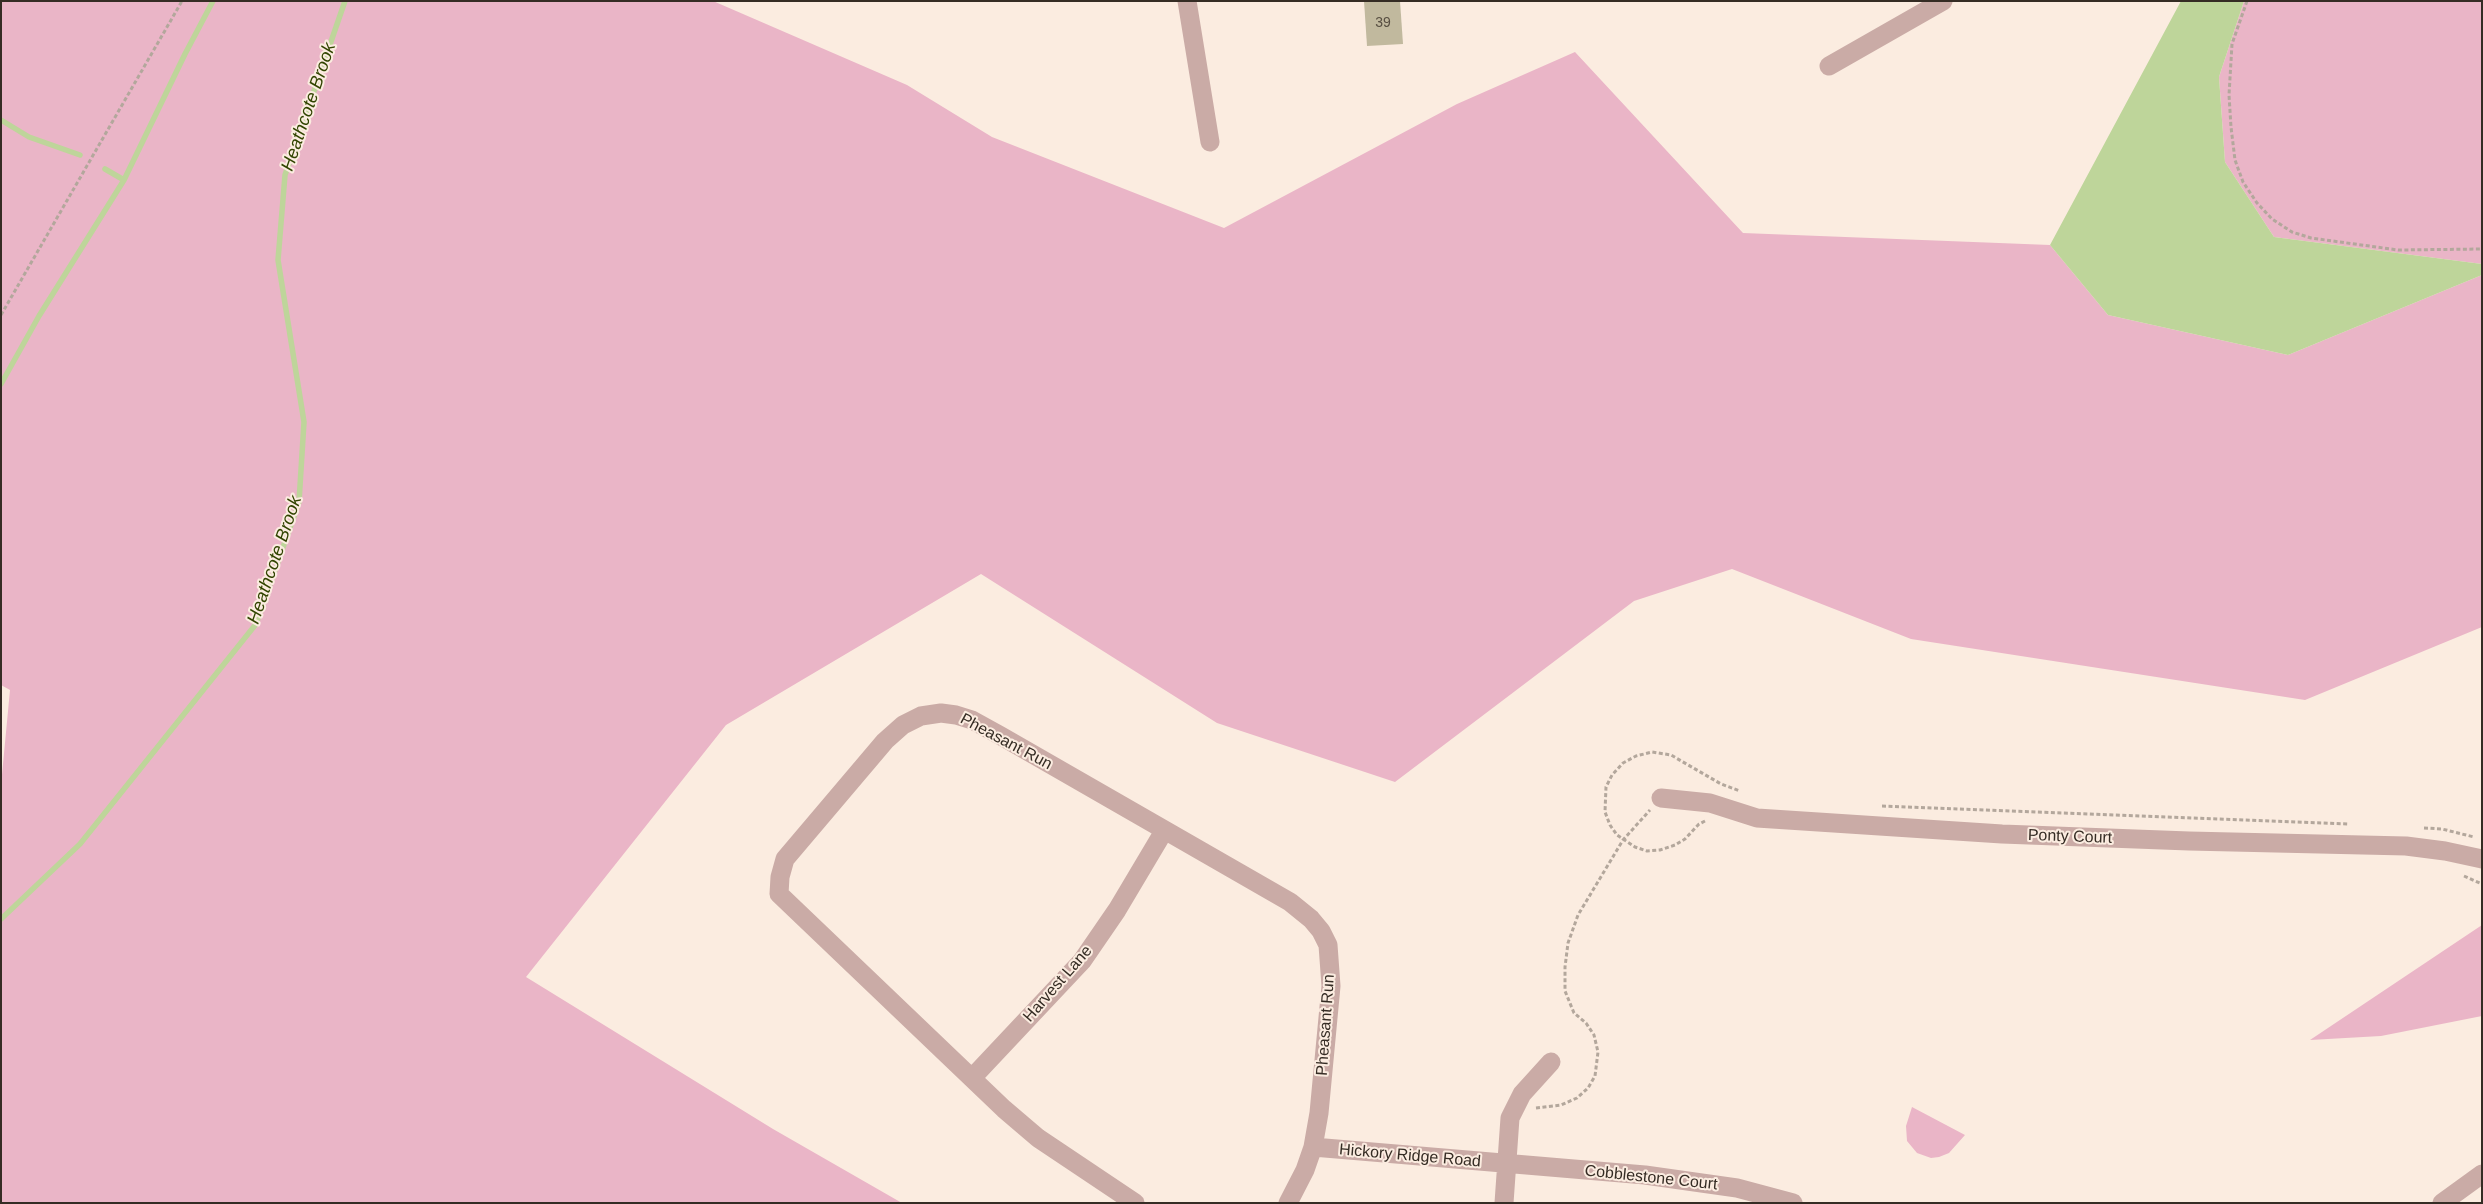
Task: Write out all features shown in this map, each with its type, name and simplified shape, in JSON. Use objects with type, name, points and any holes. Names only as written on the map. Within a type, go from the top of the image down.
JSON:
[{"type":"street","points":[[1188,1],[1210,142]]},
{"type":"street","points":[[1829,66],[1943,1]]},
{"type":"street","name":"Pheasant Run","points":[[1135,1203],[1038,1138],[972,1078],[779,894],[780,877],[785,859],[885,741],[903,725],[921,716],[940,713],[972,720],[1290,902],[1311,919],[1321,931],[1328,945],[1331,986],[1319,1113],[1313,1147],[1305,1170],[1288,1203]]},
{"type":"street","name":"Ponty Court","points":[[1660,798],[1710,804],[1757,818],[2012,834],[2189,841],[2406,846],[2445,851],[2482,859]]},
{"type":"street","name":"Harvest Lane","points":[[972,1078],[1082,961],[1117,910],[1164,831]]},
{"type":"street","points":[[1504,1203],[1510,1118],[1522,1094],[1551,1062]]},
{"type":"street","name":"Hickory Ridge Road","points":[[1313,1147],[1507,1165]]},
{"type":"street","name":"Cobblestone Court","points":[[1507,1165],[1645,1175],[1737,1188],[1793,1203]]},
{"type":"street","points":[[2442,1203],[2482,1174]]},
{"type":"path","points":[[1,315],[182,1]]},
{"type":"path","points":[[2247,1],[2232,44],[2231,127],[2235,160],[2242,182],[2257,203],[2272,219],[2292,232],[2311,238],[2398,250],[2482,249]]},
{"type":"path","points":[[1623,840],[1610,825],[1605,812],[1606,787],[1612,775],[1623,763],[1636,756],[1652,752],[1671,755],[1721,784],[1744,793]]},
{"type":"path","points":[[1510,1118],[1526,1121],[1535,1109],[1569,1102],[1583,1094],[1595,1076],[1598,1052],[1594,1035],[1586,1023],[1574,1013],[1567,999],[1565,981],[1566,955],[1574,923],[1623,840],[1660,798]]},
{"type":"path","points":[[1879,805],[2356,824]]},
{"type":"path","points":[[2415,827],[2442,829],[2482,840]]},
{"type":"shaded area","points":[[1,1],[713,1],[907,85],[992,137],[1224,228],[1457,104],[1575,52],[1743,233],[2050,245],[2108,315],[2288,355],[2482,275],[2482,627],[2305,700],[1911,639],[1732,569],[1634,601],[1395,782],[1217,723],[981,574],[726,725],[526,977],[773,1129],[902,1203],[1,1203],[1,785],[10,690],[1,685]]},
{"type":"shaded area","points":[[2181,1],[2244,1],[2219,77],[2225,162],[2274,237],[2482,264],[2482,275],[2288,355],[2108,315],[2050,245]]},
{"type":"shaded area","points":[[2244,1],[2482,1],[2482,264],[2274,237],[2225,162],[2219,77]]},
{"type":"shaded area","points":[[2482,925],[2482,1016],[2381,1036],[2310,1040]]},
{"type":"shaded area","points":[[1912,1107],[1965,1135],[1949,1153],[1939,1157],[1931,1158],[1917,1153],[1907,1141],[1906,1126]]},
{"type":"building","points":[[1364,1],[1400,1],[1403,44],[1367,46]]},
{"type":"waterway","points":[[1,384],[39,316],[124,180],[213,1]]},
{"type":"waterway","name":"Heathcote Brook","points":[[1,919],[80,844],[256,624],[299,502],[304,422],[278,260],[285,175],[345,1]]},
{"type":"waterway","points":[[1,120],[29,137],[80,155]]},
{"type":"waterway","points":[[105,169],[124,180]]}]
